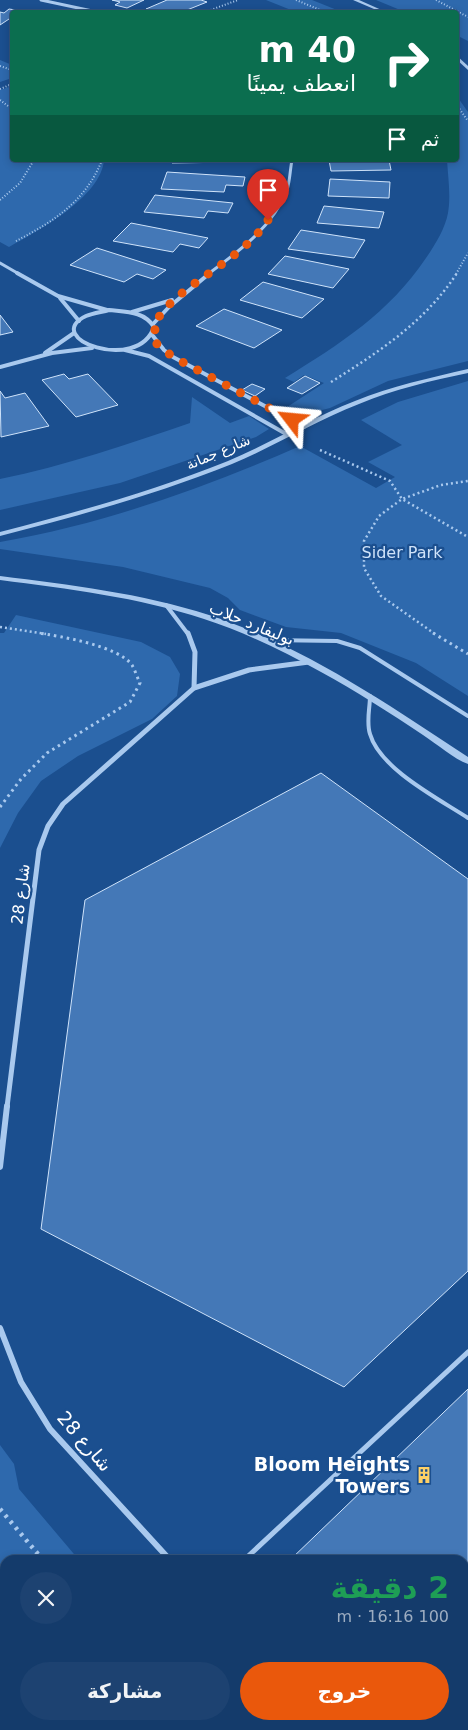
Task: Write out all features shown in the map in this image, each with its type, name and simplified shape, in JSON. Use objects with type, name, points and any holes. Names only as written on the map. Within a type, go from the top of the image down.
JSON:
[{"type":"street","points":[[41,0],[88,10]]},
{"type":"street","points":[[355,0],[379,10]]},
{"type":"street","points":[[459,59],[468,69]]},
{"type":"street","points":[[153,324],[175,299],[211,274],[259,234],[286,193],[292,162]]},
{"type":"street","points":[[0,263],[58,296],[109,310],[132,312],[141,315],[153,324],[155,330],[152,336],[141,344],[122,349]]},
{"type":"street","points":[[58,296],[79,321]]},
{"type":"street","points":[[132,312],[175,299]]},
{"type":"street","points":[[96,348],[78,340],[74,333],[74,327],[86,316],[109,310]]},
{"type":"street","points":[[38,356],[74,333]]},
{"type":"street","points":[[152,336],[157,344],[173,357],[304,427]]},
{"type":"street","points":[[0,367],[38,356],[67,351],[96,348],[122,349],[149,356],[288,435]]},
{"type":"street","name":"شارع جمانة","points":[[0,534],[153,492],[231,462],[370,397],[399,387],[468,371]]},
{"type":"street","name":"بوليفارد حلاب","points":[[0,578],[64,587],[166,606],[215,621],[263,640],[309,662],[370,696],[468,761]]},
{"type":"street","points":[[166,606],[183,623],[194,644],[197,666],[194,688]]},
{"type":"street","name":"شارع 28","points":[[0,1167],[38,858],[48,826],[63,804],[83,784],[194,688],[249,670],[309,662]]},
{"type":"street","name":"شارع 28","points":[[0,1328],[21,1382],[50,1429],[165,1555]]},
{"type":"lane","points":[[263,640],[337,641],[360,648],[468,716]]},
{"type":"lane","points":[[370,696],[370,736],[377,750],[389,764],[468,818]]},
{"type":"lane","points":[[249,1555],[468,1352]]},
{"type":"path","points":[[210,10],[238,0]]},
{"type":"path","points":[[296,0],[320,10]]},
{"type":"path","points":[[436,0],[455,10]]},
{"type":"path","points":[[459,108],[468,121]]},
{"type":"path","points":[[0,200],[8,195],[26,176],[33,162]]},
{"type":"path","points":[[8,244],[50,222],[75,202],[92,182],[101,162]]},
{"type":"path","points":[[328,384],[396,339],[426,313],[448,287],[468,253]]},
{"type":"path","points":[[288,435],[390,481],[402,499],[468,537]]},
{"type":"path","points":[[468,482],[441,485],[402,499],[379,516],[364,541],[364,568],[381,596],[412,620],[468,654]]},
{"type":"path","points":[[0,627],[67,637],[107,649],[131,664],[140,683],[130,702],[47,753],[21,779],[0,807]]},
{"type":"path","points":[[0,1509],[39,1555]]},
{"type":"green space","points":[[266,0],[312,0],[337,10],[291,10]]},
{"type":"green space","points":[[376,0],[468,0],[468,41],[459,36],[459,10],[400,10]]},
{"type":"green space","points":[[0,60],[10,64],[10,79],[0,82]]},
{"type":"green space","points":[[10,87],[10,162],[103,162],[100,174],[92,187],[80,200],[36,232],[9,247],[0,242],[0,90]]},
{"type":"green space","points":[[459,99],[468,112],[468,361],[388,381],[330,408],[303,415],[284,409],[324,383],[304,375],[294,382],[285,378],[325,353],[362,326],[380,311],[412,278],[445,225],[449,207],[447,162],[459,162]]},
{"type":"green space","name":"Sider Park","points":[[468,381],[468,696],[416,663],[341,633],[286,627],[240,610],[228,598],[210,588],[123,567],[0,549],[0,542],[77,525],[153,503],[227,476],[300,446],[376,488],[395,477],[368,462],[402,445],[361,420],[398,402]]},
{"type":"green space","points":[[192,397],[230,423],[249,416],[269,429],[256,437],[120,483],[0,510],[0,479],[120,447],[190,423]]},
{"type":"green space","points":[[16,615],[141,642],[170,657],[180,674],[177,696],[152,719],[78,756],[41,781],[18,813],[0,848],[0,633],[4,633]]},
{"type":"green space","points":[[0,1445],[14,1464],[19,1489],[75,1555],[0,1555]]},
{"type":"building","points":[[112,0],[144,0],[127,8],[115,5],[120,2]]},
{"type":"building","points":[[167,0],[201,0],[207,2],[187,10],[146,9]]},
{"type":"building","points":[[9,9],[16,10],[10,10],[10,18],[0,25],[0,12],[4,13]]},
{"type":"building","points":[[172,162],[234,162],[172,163]]},
{"type":"building","points":[[329,162],[389,162],[391,170],[331,171]]},
{"type":"building","points":[[167,172],[245,177],[243,186],[226,185],[224,192],[161,189]]},
{"type":"building","points":[[330,179],[390,182],[389,198],[328,196]]},
{"type":"building","points":[[155,195],[233,203],[228,213],[208,211],[204,218],[144,212]]},
{"type":"building","points":[[324,206],[384,212],[379,228],[317,223]]},
{"type":"building","points":[[131,223],[208,238],[199,248],[180,244],[173,252],[113,241]]},
{"type":"building","points":[[301,230],[365,240],[354,258],[288,249]]},
{"type":"building","points":[[97,248],[166,270],[153,279],[137,274],[124,282],[70,265]]},
{"type":"building","points":[[285,256],[349,269],[333,288],[268,274]]},
{"type":"building","points":[[263,282],[324,299],[302,318],[240,300]]},
{"type":"building","points":[[224,309],[282,330],[254,348],[196,326]]},
{"type":"building","points":[[0,315],[13,332],[0,335]]},
{"type":"building","points":[[64,374],[69,379],[88,374],[118,405],[76,417],[42,380]]},
{"type":"building","points":[[305,376],[320,383],[302,394],[287,388]]},
{"type":"building","points":[[252,384],[265,389],[255,396],[242,390]]},
{"type":"building","points":[[0,391],[5,398],[25,393],[49,426],[1,437]]},
{"type":"building","points":[[321,773],[468,879],[468,1271],[344,1387],[41,1229],[85,900]]},
{"type":"building","name":"Bloom Heights Towers","points":[[468,1389],[468,1555],[295,1555]]},
{"type":"place","name":"Bloom Heights Towers","points":[[424,1475]]},
{"type":"route","points":[[268,220],[259,234],[211,274],[169,305],[153,324],[155,330],[152,336],[157,344],[173,357],[292,420]]}]
